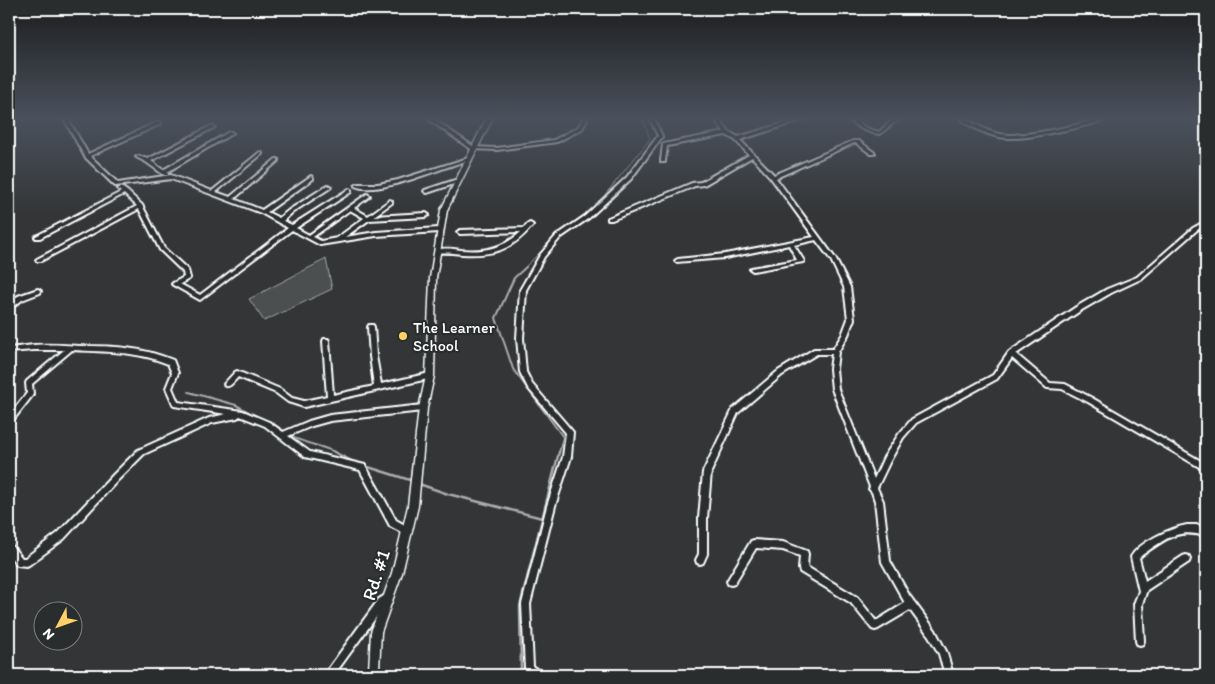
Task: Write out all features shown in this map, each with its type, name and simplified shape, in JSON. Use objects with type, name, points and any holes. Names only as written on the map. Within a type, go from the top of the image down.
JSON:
[{"type":"main road","name":"Rd. #1","points":[[377,675],[374,671],[376,632],[397,573],[416,480],[423,408],[430,376],[433,278],[440,230],[444,210],[473,151]]},
{"type":"street","points":[[84,151],[87,156],[140,206],[162,249],[186,271],[187,278],[175,284],[200,298],[292,228],[350,191]]},
{"type":"street","points":[[87,156],[98,151]]},
{"type":"street","points":[[148,161],[167,151]]},
{"type":"street","points":[[163,172],[200,151]]},
{"type":"street","points":[[540,675],[529,669],[526,604],[551,506],[567,457],[570,432],[530,386],[523,372],[520,338],[523,290],[542,256],[558,237],[588,217],[629,178],[649,151]]},
{"type":"street","points":[[663,160],[664,151]]},
{"type":"street","points":[[748,151],[773,177],[818,238],[836,265],[847,287],[850,319],[845,335],[835,352],[833,369],[835,389],[873,489],[880,501],[886,562],[893,577],[932,633],[942,653],[949,675]]},
{"type":"street","points":[[773,177],[833,151]]},
{"type":"street","points":[[870,151],[874,154]]},
{"type":"street","points":[[212,193],[260,154]]},
{"type":"street","points":[[610,219],[694,184],[702,184],[752,155]]},
{"type":"street","points":[[138,157],[148,161],[171,177],[263,212],[320,243],[376,234],[440,230]]},
{"type":"street","points":[[231,199],[276,160]]},
{"type":"street","points":[[358,186],[384,185],[439,169],[453,162],[468,160]]},
{"type":"street","points":[[117,185],[171,177]]},
{"type":"street","points":[[263,212],[311,178]]},
{"type":"street","points":[[427,191],[458,181]]},
{"type":"street","points":[[279,221],[291,210],[328,187]]},
{"type":"street","points":[[38,237],[125,192]]},
{"type":"street","points":[[309,237],[367,196]]},
{"type":"street","points":[[339,239],[390,202]]},
{"type":"street","points":[[39,260],[140,206]]},
{"type":"street","points":[[350,208],[368,218],[426,215]]},
{"type":"street","points":[[873,489],[887,458],[901,436],[914,421],[995,377],[1011,354],[1109,291],[1139,278],[1195,229],[1206,223]]},
{"type":"street","points":[[438,251],[470,252],[497,250],[515,242],[530,225]]},
{"type":"street","points":[[460,232],[526,230]]},
{"type":"street","points":[[678,260],[725,256],[818,238]]},
{"type":"street","points":[[753,269],[801,261],[791,244]]},
{"type":"street","points":[[9,306],[20,298],[38,291]]},
{"type":"street","points":[[371,327],[378,387]]},
{"type":"street","points":[[326,341],[330,398]]},
{"type":"street","points":[[9,350],[33,346],[126,348],[154,354],[171,362],[175,373],[169,388],[176,404],[244,414],[267,424],[308,455],[362,467],[392,523],[407,531]]},
{"type":"street","points":[[9,421],[30,394],[29,383],[70,348]]},
{"type":"street","points":[[700,560],[704,554],[703,518],[707,472],[735,411],[780,373],[816,351],[835,352]]},
{"type":"street","points":[[1011,354],[1049,386],[1063,386],[1090,400],[1206,468]]},
{"type":"street","points":[[227,384],[237,374],[278,391],[290,400],[304,404],[430,376]]},
{"type":"street","points":[[283,435],[330,418],[423,408]]},
{"type":"street","points":[[9,549],[20,562],[26,562],[61,536],[141,452],[211,420],[244,414]]},
{"type":"street","points":[[1140,641],[1138,604],[1142,588],[1135,561],[1139,552],[1181,528],[1197,529],[1206,532]]},
{"type":"street","points":[[731,581],[754,544],[782,546],[804,554],[803,569],[854,600],[875,626],[911,604]]},
{"type":"street","points":[[1142,588],[1186,559]]},
{"type":"street","points":[[329,675],[354,638],[387,598]]},
{"type":"shaded area","points":[[326,259],[332,289],[264,321],[249,299]]},
{"type":"waterway","points":[[596,206],[640,151]]},
{"type":"waterway","points":[[524,268],[553,240]]},
{"type":"waterway","points":[[526,267],[514,278],[496,318],[513,369],[563,437],[559,453]]},
{"type":"waterway","points":[[189,392],[236,405],[285,432]]},
{"type":"waterway","points":[[289,435],[337,453]]},
{"type":"waterway","points":[[334,452],[358,464]]},
{"type":"waterway","points":[[525,675],[521,673],[520,606],[559,452]]},
{"type":"waterway","points":[[365,466],[413,481]]},
{"type":"waterway","points":[[419,484],[448,494],[542,518]]},
{"type":"place","name":"The Learner School","points":[[403,336]]}]
